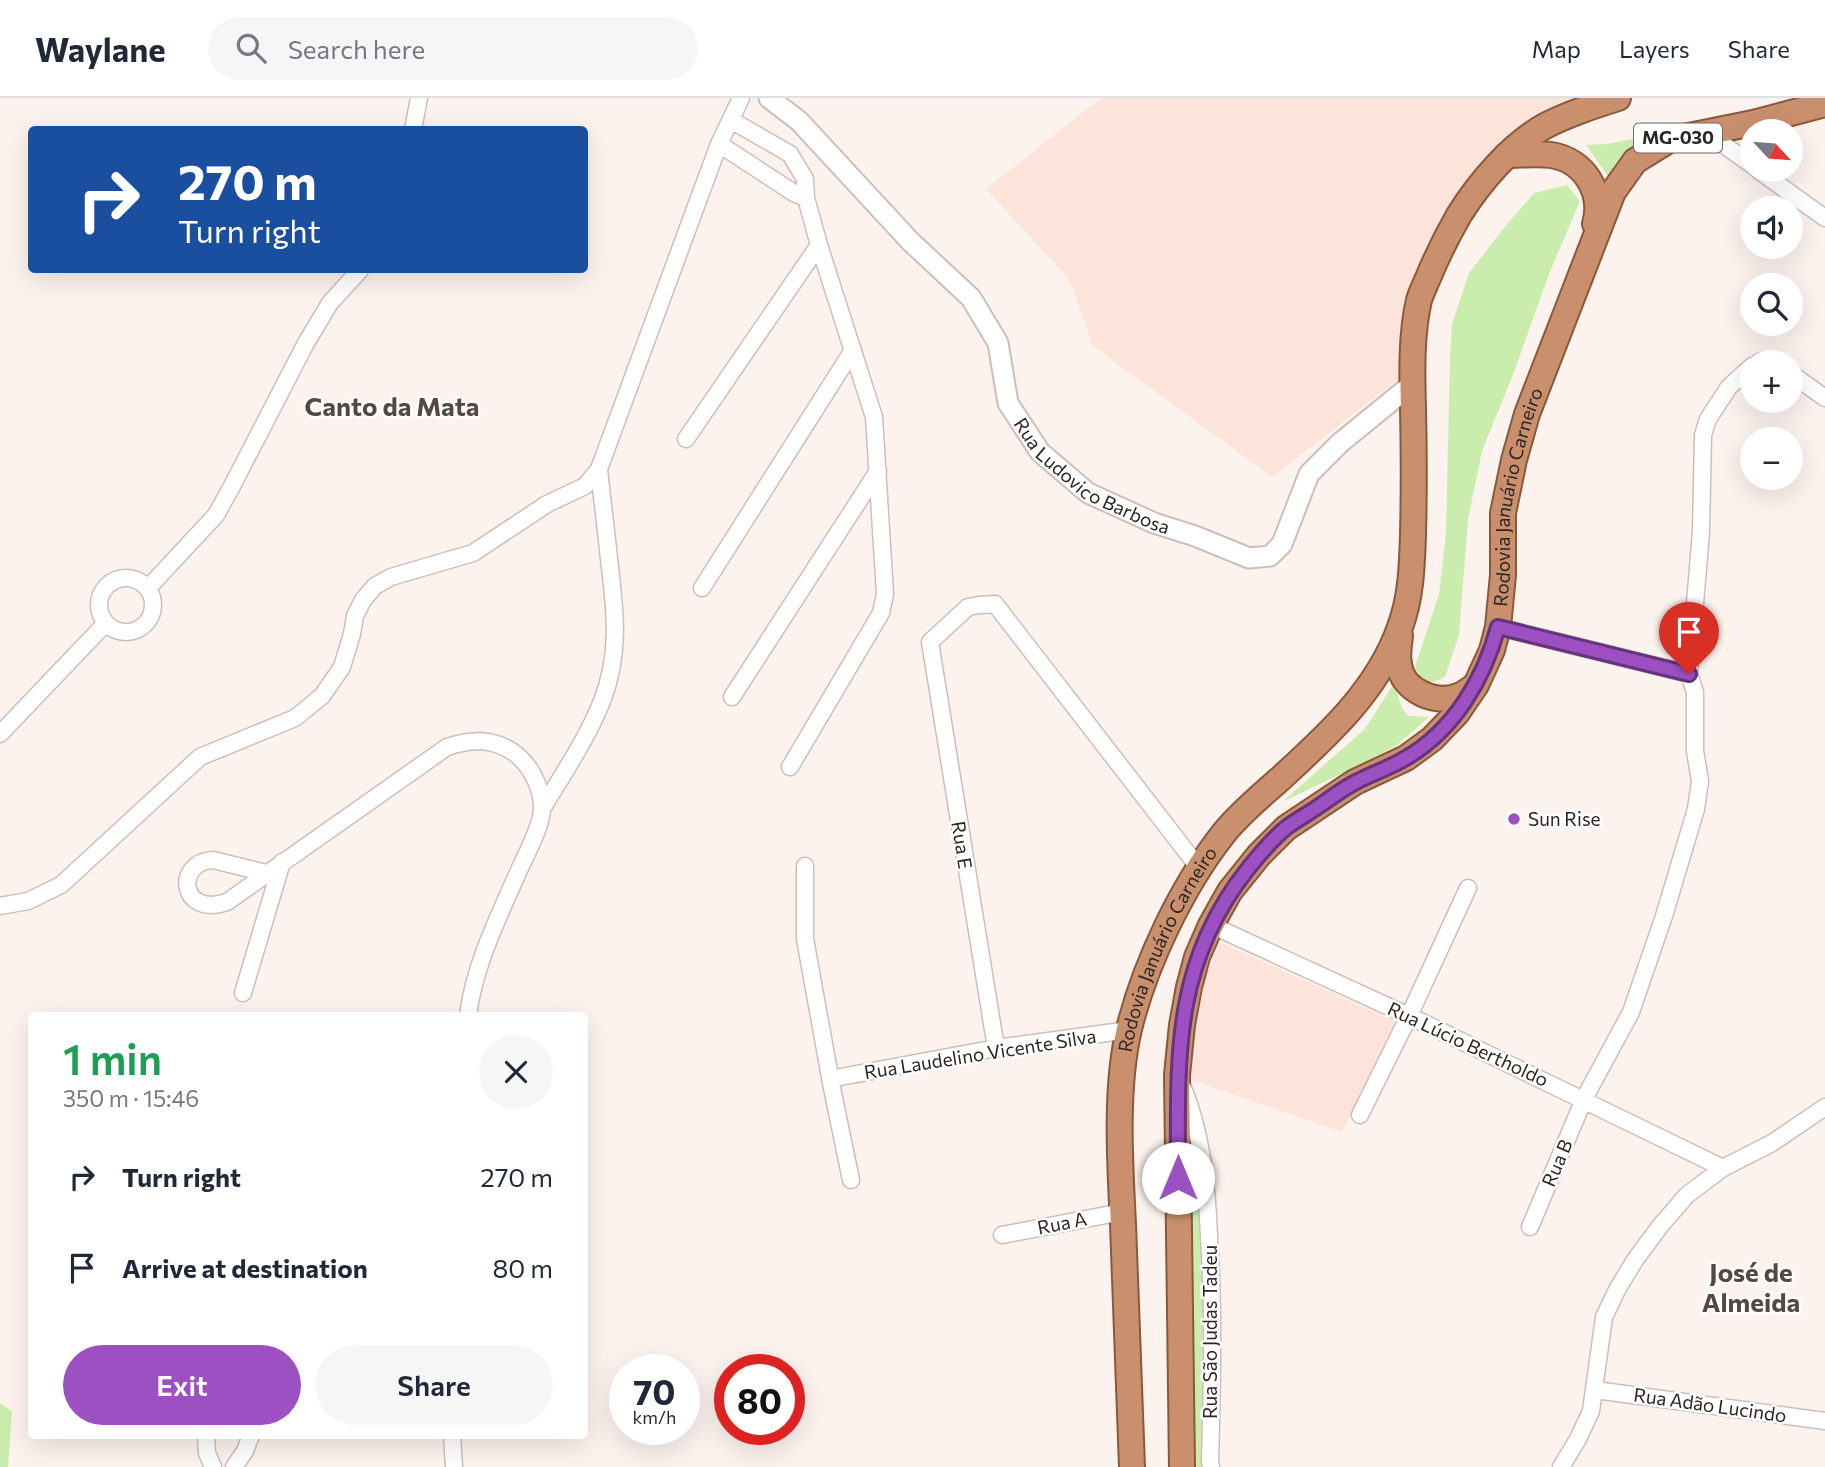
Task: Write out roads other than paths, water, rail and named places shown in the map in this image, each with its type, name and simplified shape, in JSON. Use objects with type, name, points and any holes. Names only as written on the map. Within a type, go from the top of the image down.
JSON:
[{"type":"highway","name":"Rodovia Januário Carneiro","points":[[1132,1467],[1122,1212],[1123,1065],[1129,1030],[1160,942],[1199,868],[1224,832],[1345,718],[1380,671],[1401,625],[1409,592],[1412,561],[1414,338],[1419,298],[1444,241],[1473,192],[1507,155],[1542,128],[1580,110],[1618,98]]},
{"type":"highway","name":"Rodovia Januário Carneiro","points":[[1182,1467],[1177,1075],[1189,987],[1197,957],[1211,925],[1230,891],[1259,855],[1286,828],[1355,782],[1406,758],[1432,739],[1457,713],[1476,685],[1492,650],[1498,627],[1503,575],[1503,513],[1514,460],[1528,414],[1613,192],[1635,161],[1669,140],[1753,123],[1825,104]]},
{"type":"highway","points":[[1507,155],[1549,154],[1566,159],[1581,169],[1592,183],[1597,200],[1598,214],[1589,252]]},
{"type":"highway","points":[[1401,625],[1399,666],[1408,683],[1423,695],[1441,699],[1460,696],[1476,685]]},
{"type":"street","points":[[414,126],[419,98]]},
{"type":"street","points":[[0,906],[28,901],[61,885],[200,757],[295,718],[322,696],[342,667],[355,616],[363,600],[375,586],[391,577],[472,553],[547,504],[584,486],[599,469],[719,144],[741,98]]},
{"type":"street","name":"Rua Ludovico Barbosa","points":[[769,98],[799,121],[910,241],[971,298],[998,343],[1008,403],[1040,453],[1088,494],[1154,523],[1249,558],[1270,556],[1282,544],[1309,474],[1340,443],[1405,390],[1413,388]]},
{"type":"street","points":[[731,120],[790,154],[804,179],[806,198],[819,245],[874,417],[885,594],[881,613],[790,768]]},
{"type":"street","points":[[1706,132],[1740,156]]},
{"type":"street","points":[[719,144],[806,198]]},
{"type":"street","points":[[1775,182],[1825,218]]},
{"type":"street","points":[[686,439],[819,245]]},
{"type":"street","points":[[148,588],[216,515],[306,343],[330,303],[357,273]]},
{"type":"street","points":[[702,589],[853,351]]},
{"type":"street","name":"Rua B","points":[[1530,1227],[1584,1099],[1631,1012],[1664,916],[1696,809],[1700,781],[1695,751],[1695,692],[1689,674],[1701,532],[1703,435],[1715,408],[1740,377]]},
{"type":"street","points":[[1803,382],[1825,398]]},
{"type":"street","points":[[468,1012],[481,958],[535,835],[542,809],[602,701],[612,666],[616,614],[599,469]]},
{"type":"street","points":[[732,697],[878,471]]},
{"type":"street","points":[[132,578],[148,588],[153,606],[151,615],[142,627],[127,633],[119,632],[105,624],[98,608],[102,592],[107,585],[114,580],[132,578]]},
{"type":"street","name":"Rua E","points":[[996,1048],[930,642],[968,607],[995,604],[1199,868]]},
{"type":"street","points":[[0,734],[105,624]]},
{"type":"street","points":[[1498,627],[1689,674]]},
{"type":"street","points":[[266,873],[447,747],[465,741],[485,740],[504,746],[520,757],[532,772],[542,809]]},
{"type":"street","points":[[243,993],[282,862]]},
{"type":"street","points":[[805,866],[805,939],[851,1180]]},
{"type":"street","points":[[1360,1115],[1468,888]]},
{"type":"street","name":"Rua Lúcio Bertholdo","points":[[1211,925],[1584,1099],[1723,1168]]},
{"type":"street","name":"Rua Laudelino Vicente Silva","points":[[831,1079],[996,1048],[1129,1030]]},
{"type":"street","name":"Rua São Judas Tadeu","points":[[1177,1075],[1195,1125],[1208,1208],[1213,1351],[1211,1467]]},
{"type":"street","points":[[1561,1467],[1591,1411],[1604,1317],[1635,1260],[1687,1195],[1723,1168],[1772,1143],[1825,1107]]},
{"type":"street","name":"Rua A","points":[[1002,1235],[1122,1212]]},
{"type":"street","name":"Rua Adão Lucindo","points":[[1595,1390],[1825,1421]]},
{"type":"street","points":[[206,1439],[207,1453],[213,1467]]},
{"type":"street","points":[[234,1467],[250,1439]]},
{"type":"street","points":[[452,1439],[454,1467]]},
{"type":"place","name":"Sun Rise","points":[[1514,819]]},
{"type":"district","name":"Canto da Mata","points":[[392,407]]},
{"type":"district","name":"José de Almeida","points":[[1751,1288]]}]
